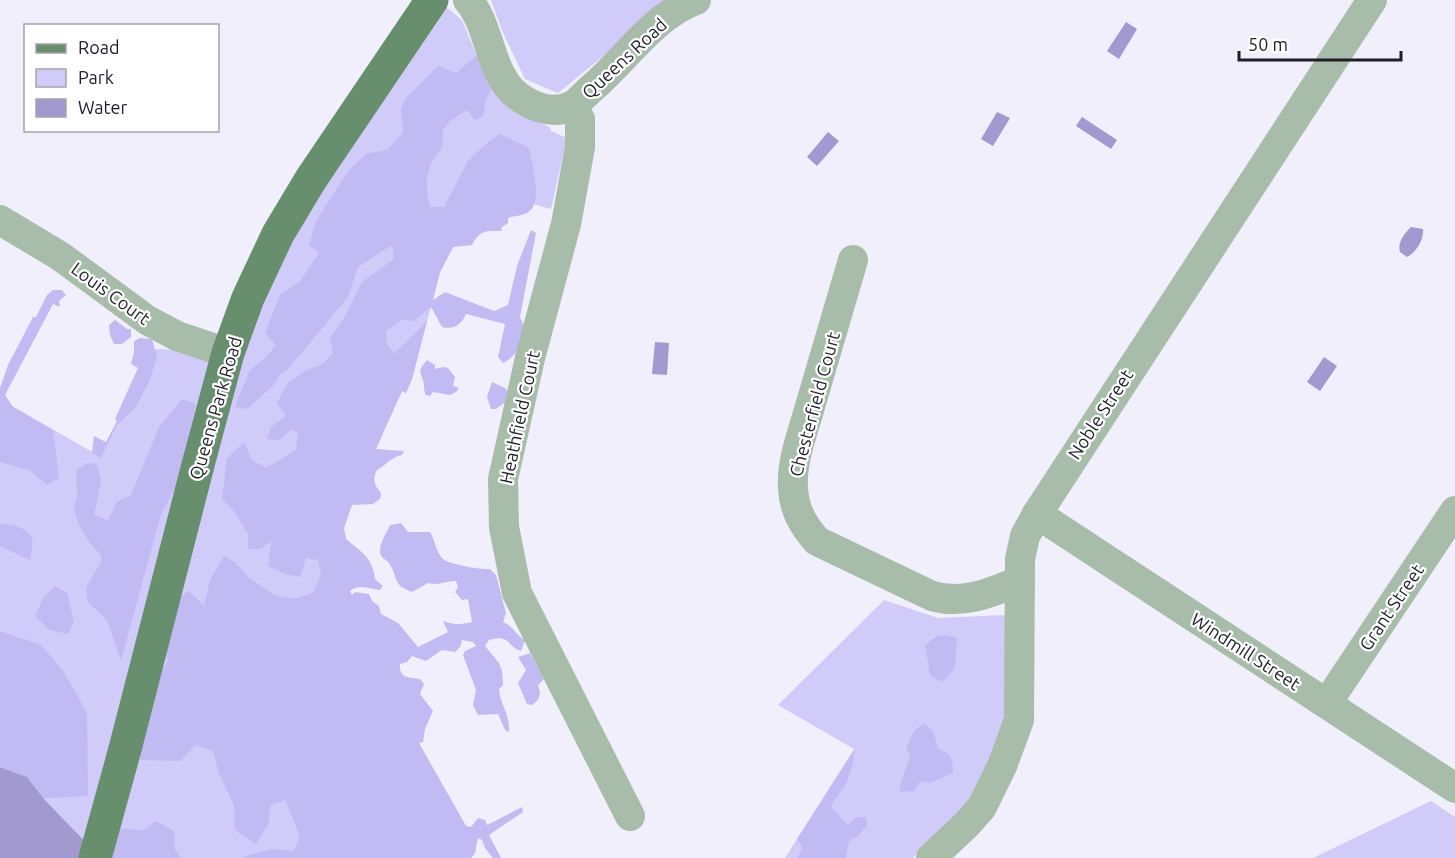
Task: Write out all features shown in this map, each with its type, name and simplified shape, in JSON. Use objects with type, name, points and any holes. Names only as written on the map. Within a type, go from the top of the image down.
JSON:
[{"type":"main road","name":"Queens Park Road","points":[[94,858],[125,749],[228,353],[248,298],[278,234],[347,122],[432,0]]},
{"type":"street","name":"Queens Road","points":[[468,0],[500,72],[512,90],[530,104],[551,111],[571,106],[599,82],[635,44],[680,6],[696,0]]},
{"type":"street","name":"Noble Street","points":[[931,858],[982,807],[1012,743],[1019,720],[1021,701],[1019,581],[1020,559],[1025,536],[1037,514],[1372,0]]},
{"type":"street","name":"Heathfield Court","points":[[571,106],[580,119],[580,147],[566,224],[530,358],[503,479],[504,527],[517,593],[630,816]]},
{"type":"street","name":"Louis Court","points":[[0,220],[60,256],[147,320],[177,336],[228,353]]},
{"type":"street","name":"Chesterfield Court","points":[[853,260],[793,473],[792,489],[796,511],[805,527],[817,541],[932,596],[948,600],[967,599],[982,596],[1019,581]]},
{"type":"street","name":"Grant Street","points":[[1326,703],[1455,512]]},
{"type":"street","name":"Windmill Street","points":[[1037,514],[1455,788]]},
{"type":"green space","points":[[491,0],[672,0],[558,93],[525,79],[503,33]]},
{"type":"green space","points":[[445,6],[462,20],[481,66],[524,116],[550,127],[551,131],[567,138],[551,209],[483,191],[440,272],[412,379],[406,393],[402,391],[360,481],[334,557],[422,750],[471,835],[460,858],[101,858],[43,798],[27,777],[0,767],[0,399],[101,457],[155,349],[220,351],[248,298]]},
{"type":"green space","points":[[884,600],[938,618],[1005,615],[1008,715],[980,790],[913,858],[785,858],[854,749],[778,705]]},
{"type":"green space","points":[[1431,801],[1455,817],[1455,858],[1313,858]]},
{"type":"shaded area","points":[[477,55],[494,84],[486,99],[483,117],[475,120],[467,110],[450,121],[443,130],[442,147],[431,164],[428,174],[427,191],[430,207],[444,207],[468,161],[500,134],[529,148],[536,183],[535,201],[527,213],[508,218],[508,223],[502,227],[501,231],[484,232],[472,245],[453,247],[440,272],[433,300],[445,292],[494,311],[508,305],[517,266],[531,230],[536,233],[520,317],[527,332],[515,354],[503,363],[498,357],[505,324],[466,314],[457,326],[442,327],[431,307],[413,321],[401,320],[386,331],[387,344],[394,354],[427,321],[412,379],[406,393],[402,391],[376,449],[404,451],[402,455],[377,470],[374,482],[381,493],[380,499],[373,504],[352,505],[344,528],[346,539],[369,560],[375,579],[383,586],[380,590],[357,587],[350,591],[352,595],[355,592],[369,594],[372,601],[379,606],[381,614],[398,623],[418,647],[448,632],[443,621],[457,624],[472,622],[468,599],[462,600],[455,592],[458,587],[456,581],[428,583],[412,592],[401,587],[389,563],[382,558],[380,552],[390,525],[401,523],[408,532],[430,532],[443,559],[465,566],[490,569],[496,575],[506,613],[503,622],[525,640],[521,651],[501,638],[489,640],[485,646],[499,663],[502,671],[503,685],[499,689],[509,732],[505,730],[498,714],[478,715],[473,705],[476,690],[463,655],[465,651],[476,646],[473,642],[462,640],[455,652],[442,650],[426,661],[412,656],[407,662],[400,664],[400,669],[403,675],[420,679],[424,684],[420,694],[433,711],[425,729],[423,742],[419,743],[466,826],[471,827],[478,818],[485,820],[487,825],[522,807],[523,812],[489,835],[501,858],[493,858],[482,840],[478,838],[475,853],[471,858],[245,858],[245,856],[272,849],[294,851],[300,836],[285,800],[271,805],[268,825],[256,844],[235,830],[234,805],[219,774],[213,751],[196,745],[180,761],[142,760],[131,751],[168,660],[162,639],[178,599],[189,591],[204,606],[210,580],[224,556],[235,562],[247,576],[274,595],[294,599],[313,593],[321,575],[318,560],[306,558],[300,577],[285,574],[268,566],[271,541],[261,549],[248,549],[248,534],[234,511],[222,499],[227,458],[244,442],[252,460],[266,468],[296,450],[298,433],[291,429],[280,440],[267,439],[271,427],[286,416],[277,403],[287,384],[305,371],[323,364],[333,353],[330,338],[345,316],[362,282],[394,259],[392,245],[358,267],[348,297],[288,369],[280,374],[274,385],[247,409],[235,407],[250,370],[276,345],[265,333],[280,295],[300,281],[319,253],[309,245],[316,221],[349,170],[366,154],[387,150],[403,133],[401,109],[405,99],[438,66],[456,73]]},
{"type":"shaded area","points":[[53,290],[62,290],[66,295],[59,301],[60,307],[53,304],[5,395],[13,407],[53,430],[59,478],[47,485],[29,470],[0,462],[0,388],[8,365],[33,317],[36,317],[47,295]]},
{"type":"shaded area","points":[[115,320],[127,329],[131,329],[131,337],[122,344],[114,344],[110,335],[109,325]]},
{"type":"shaded area","points":[[140,338],[152,339],[157,358],[148,384],[135,408],[117,425],[101,458],[92,453],[94,436],[106,442],[117,421],[115,419],[138,368],[131,364],[134,341]]},
{"type":"shaded area","points":[[427,360],[435,365],[435,369],[448,368],[455,377],[453,386],[459,388],[456,392],[450,395],[433,392],[430,396],[426,395],[420,372]]},
{"type":"shaded area","points":[[492,382],[505,388],[510,394],[508,400],[496,409],[491,409],[487,397]]},
{"type":"shaded area","points":[[182,399],[196,404],[177,485],[161,514],[121,661],[107,620],[88,602],[86,588],[101,562],[101,555],[84,534],[75,514],[77,470],[87,463],[97,464],[101,481],[94,515],[108,520],[117,502],[131,495],[159,427]]},
{"type":"shaded area","points":[[0,524],[18,527],[30,535],[32,549],[30,560],[0,546]]},
{"type":"shaded area","points":[[55,586],[67,593],[74,622],[68,634],[50,630],[35,616],[44,597]]},
{"type":"shaded area","points":[[0,631],[41,645],[64,672],[87,713],[88,796],[43,798],[27,777],[0,767]]},
{"type":"shaded area","points":[[946,635],[957,638],[955,668],[942,682],[930,675],[925,645],[937,636]]},
{"type":"shaded area","points":[[530,653],[544,679],[538,685],[540,693],[538,700],[532,705],[527,704],[518,683],[526,670],[518,657]]},
{"type":"shaded area","points":[[925,723],[934,733],[938,749],[951,758],[953,773],[930,783],[920,781],[914,791],[900,792],[910,756],[906,748],[914,731]]},
{"type":"shaded area","points":[[855,749],[848,778],[831,807],[848,826],[856,817],[866,817],[867,825],[858,836],[849,841],[846,858],[797,858],[803,848],[797,839]]},
{"type":"shaded area","points":[[156,821],[174,831],[175,850],[181,858],[102,858],[111,828],[144,830]]},
{"type":"water","points":[[1126,22],[1137,29],[1119,59],[1107,51]]},
{"type":"water","points":[[997,112],[1010,118],[993,146],[981,139]]},
{"type":"water","points":[[1082,117],[1117,140],[1111,149],[1076,126]]},
{"type":"water","points":[[828,132],[839,141],[817,166],[807,157]]},
{"type":"water","points":[[1411,227],[1423,229],[1423,233],[1419,245],[1407,257],[1400,252],[1400,245],[1404,235]]},
{"type":"water","points":[[655,342],[669,343],[667,375],[652,374]]},
{"type":"water","points":[[1324,357],[1337,366],[1320,391],[1307,382]]},
{"type":"water","points":[[0,767],[27,777],[43,798],[101,858],[0,858]]}]
